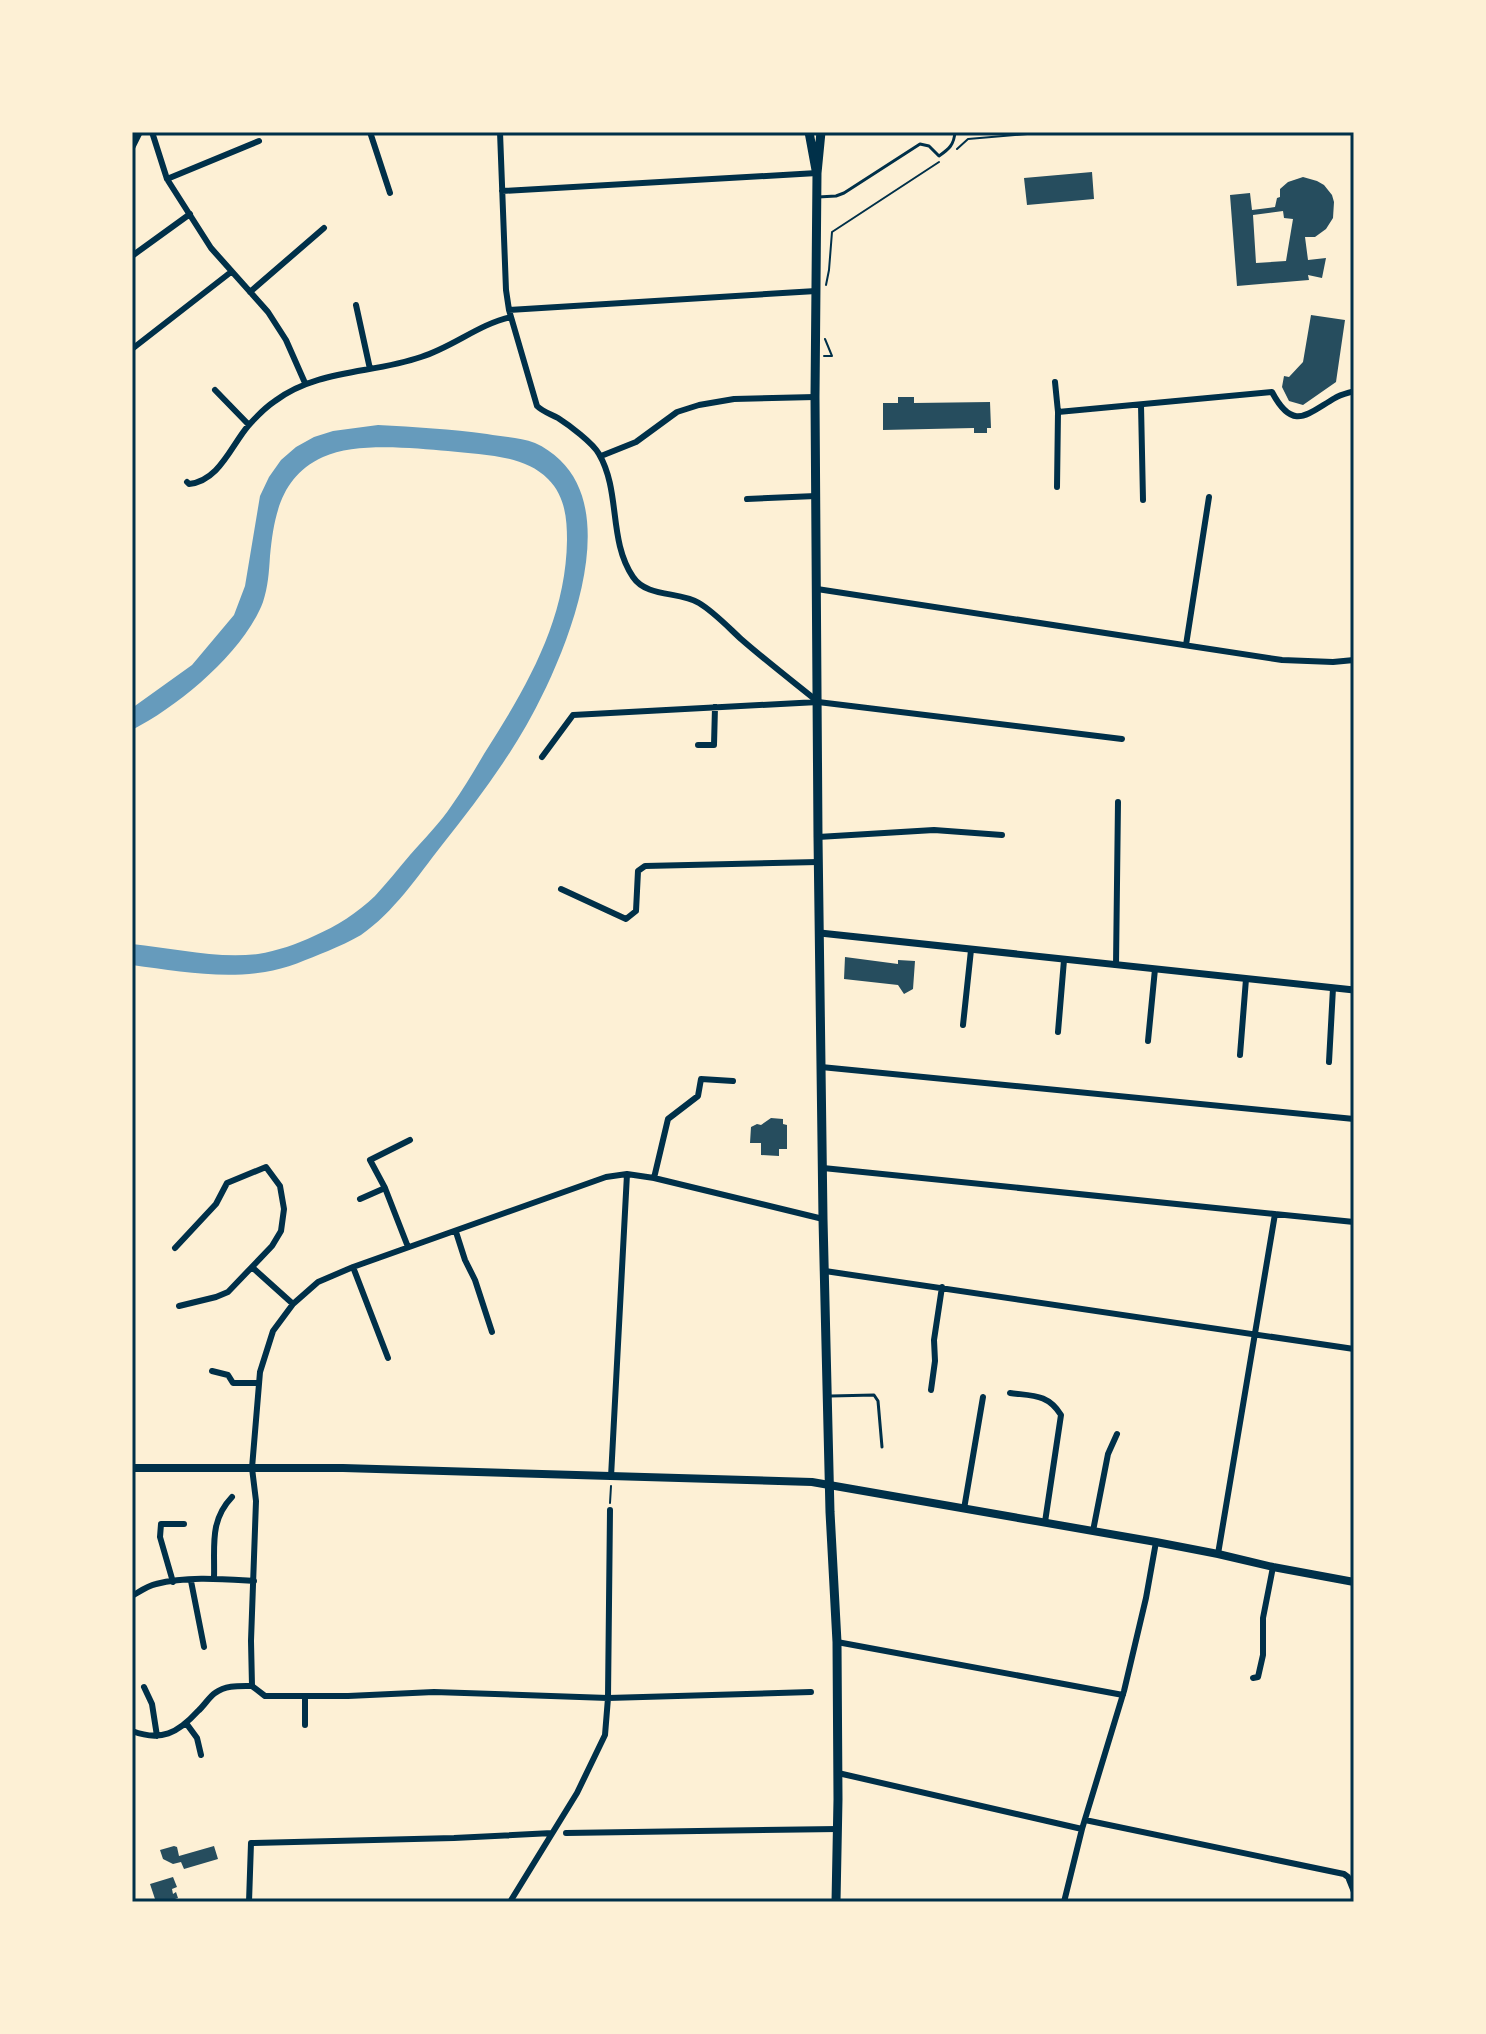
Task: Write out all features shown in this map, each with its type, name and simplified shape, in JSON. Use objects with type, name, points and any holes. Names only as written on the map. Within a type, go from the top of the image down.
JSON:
[{"type":"main road","points":[[800,132],[816,149]]},
{"type":"main road","points":[[809,132],[816,149]]},
{"type":"main road","points":[[821,132],[816,149],[820,289],[815,356],[818,862],[823,1219],[837,1642],[836,1902]]},
{"type":"main road","points":[[816,149],[831,132]]},
{"type":"main road","points":[[132,1468],[354,1469],[797,1481],[1156,1542],[1354,1582]]},
{"type":"street","points":[[132,148],[140,132]]},
{"type":"street","points":[[152,132],[167,179],[211,248],[268,312],[286,340],[305,383]]},
{"type":"street","points":[[370,132],[390,193]]},
{"type":"street","points":[[500,132],[506,290],[537,406],[561,420],[601,456],[613,492],[617,533],[634,580],[656,592],[698,602],[818,702]]},
{"type":"street","points":[[167,179],[259,141]]},
{"type":"street","points":[[502,191],[817,173]]},
{"type":"street","points":[[132,256],[190,214]]},
{"type":"street","points":[[250,292],[324,228]]},
{"type":"street","points":[[132,349],[231,272]]},
{"type":"street","points":[[187,482],[195,483],[215,472],[249,425],[275,401],[305,383],[421,357],[510,314],[820,289]]},
{"type":"street","points":[[356,305],[370,369]]},
{"type":"street","points":[[1055,382],[1058,412],[1057,487]]},
{"type":"street","points":[[215,390],[249,425]]},
{"type":"street","points":[[1058,412],[1272,392],[1283,410],[1303,416],[1354,391]]},
{"type":"street","points":[[601,456],[636,442],[677,412],[699,405],[734,399],[815,397]]},
{"type":"street","points":[[1141,405],[1143,500]]},
{"type":"street","points":[[747,499],[816,496]]},
{"type":"street","points":[[1186,645],[1209,497]]},
{"type":"street","points":[[817,589],[1282,660],[1354,660]]},
{"type":"street","points":[[542,757],[573,715],[818,702],[1122,739]]},
{"type":"street","points":[[698,745],[714,745],[715,707]]},
{"type":"street","points":[[1116,965],[1118,802]]},
{"type":"street","points":[[818,837],[934,830],[1002,835]]},
{"type":"street","points":[[561,889],[626,919],[636,911],[638,871],[645,866],[818,862]]},
{"type":"street","points":[[820,933],[1354,990]]},
{"type":"street","points":[[963,1025],[971,950]]},
{"type":"street","points":[[1058,1032],[1064,960]]},
{"type":"street","points":[[1148,1041],[1155,969]]},
{"type":"street","points":[[1240,1055],[1246,979]]},
{"type":"street","points":[[1329,1062],[1333,988]]},
{"type":"street","points":[[821,1067],[1354,1119]]},
{"type":"street","points":[[654,1178],[668,1119],[698,1096],[701,1079],[733,1081]]},
{"type":"street","points":[[408,1247],[385,1188],[370,1160],[410,1140]]},
{"type":"street","points":[[175,1248],[216,1204],[227,1183],[266,1167],[280,1186],[284,1209],[281,1231],[272,1246],[228,1292],[179,1306]]},
{"type":"street","points":[[823,1168],[1354,1222]]},
{"type":"street","points":[[611,1477],[627,1174]]},
{"type":"street","points":[[252,1686],[256,1501],[252,1468],[260,1372],[273,1331],[293,1304],[318,1282],[593,1181],[627,1174],[823,1219]]},
{"type":"street","points":[[360,1199],[385,1188]]},
{"type":"street","points":[[1218,1554],[1275,1214]]},
{"type":"street","points":[[456,1232],[492,1332]]},
{"type":"street","points":[[353,1267],[388,1358]]},
{"type":"street","points":[[253,1268],[293,1304]]},
{"type":"street","points":[[825,1271],[1354,1349]]},
{"type":"street","points":[[931,1390],[942,1287]]},
{"type":"street","points":[[212,1371],[228,1375],[233,1383],[259,1383]]},
{"type":"street","points":[[1010,1393],[1042,1397],[1054,1404],[1061,1415],[1045,1522]]},
{"type":"street","points":[[964,1509],[983,1397]]},
{"type":"street","points":[[1093,1531],[1108,1454],[1117,1434]]},
{"type":"street","points":[[214,1578],[216,1521],[222,1507],[232,1497]]},
{"type":"street","points":[[510,1902],[577,1793],[605,1735],[610,1510]]},
{"type":"street","points":[[173,1582],[160,1537],[161,1524],[184,1524]]},
{"type":"street","points":[[1064,1902],[1082,1829],[1123,1695],[1156,1542]]},
{"type":"street","points":[[1253,1678],[1258,1677],[1263,1655],[1263,1618],[1273,1567]]},
{"type":"street","points":[[132,1596],[153,1585],[173,1582],[214,1578],[254,1581]]},
{"type":"street","points":[[191,1581],[204,1647]]},
{"type":"street","points":[[837,1642],[1123,1695]]},
{"type":"street","points":[[132,1731],[143,1735],[172,1734],[215,1693],[233,1686],[252,1686],[265,1696],[434,1692],[608,1698],[811,1692]]},
{"type":"street","points":[[144,1687],[152,1704],[157,1736]]},
{"type":"street","points":[[305,1696],[305,1725]]},
{"type":"street","points":[[186,1723],[197,1738],[201,1755]]},
{"type":"street","points":[[838,1773],[1082,1829]]},
{"type":"street","points":[[1085,1820],[1334,1872],[1348,1877],[1354,1892]]},
{"type":"street","points":[[566,1833],[838,1829]]},
{"type":"street","points":[[249,1902],[251,1843],[552,1833]]},
{"type":"lane","points":[[818,197],[834,197],[844,193],[920,144],[929,146],[939,156],[953,144],[955,132]]},
{"type":"lane","points":[[828,1396],[874,1395],[878,1401],[882,1447]]},
{"type":"path","points":[[955,151],[968,139],[1050,132]]},
{"type":"path","points":[[820,289],[829,270],[832,232],[943,159]]},
{"type":"path","points":[[815,356],[832,356],[825,338]]},
{"type":"path","points":[[610,1510],[611,1477]]},
{"type":"water","points":[[378,425],[517,438],[538,445],[560,460],[578,486],[587,518],[587,554],[580,592],[556,666],[526,726],[486,787],[404,893],[384,916],[361,935],[305,960],[265,972],[215,974],[132,965],[132,944],[210,954],[258,954],[307,939],[361,908],[447,812],[515,704],[541,653],[560,598],[567,540],[564,508],[548,479],[514,460],[488,455],[401,448],[351,449],[336,452],[309,465],[282,498],[274,526],[263,602],[241,640],[189,692],[132,730],[132,708],[192,665],[234,615],[245,586],[260,496],[281,460],[314,437]]},
{"type":"building","points":[[1092,172],[1094,199],[1027,205],[1024,178]]},
{"type":"building","points":[[1303,177],[1317,181],[1332,195],[1333,218],[1326,229],[1315,237],[1305,237],[1308,260],[1326,258],[1322,278],[1308,275],[1309,280],[1237,286],[1230,195],[1250,193],[1252,210],[1275,207],[1280,189],[1288,182]],"holes":[[[1283,211],[1284,218],[1293,219],[1286,261],[1256,263],[1253,215]]]},
{"type":"building","points":[[1311,315],[1345,320],[1336,382],[1303,405],[1289,401],[1282,387],[1284,376],[1289,377],[1303,362]]},
{"type":"building","points":[[898,397],[914,397],[914,403],[990,402],[991,428],[987,428],[987,433],[974,433],[974,428],[883,430],[883,403],[898,403]]},
{"type":"building","points":[[845,957],[898,964],[898,960],[915,961],[913,989],[904,994],[898,985],[844,979]]},
{"type":"building","points":[[771,1118],[783,1119],[783,1124],[787,1125],[787,1149],[779,1149],[779,1156],[761,1155],[761,1143],[750,1143],[751,1127]]},
{"type":"building","points":[[174,1846],[179,1856],[214,1846],[218,1859],[184,1869],[181,1862],[173,1864],[163,1859],[160,1850]]},
{"type":"building","points":[[173,1877],[177,1887],[172,1889],[173,1894],[176,1892],[178,1898],[175,1902],[156,1902],[150,1884]]}]
